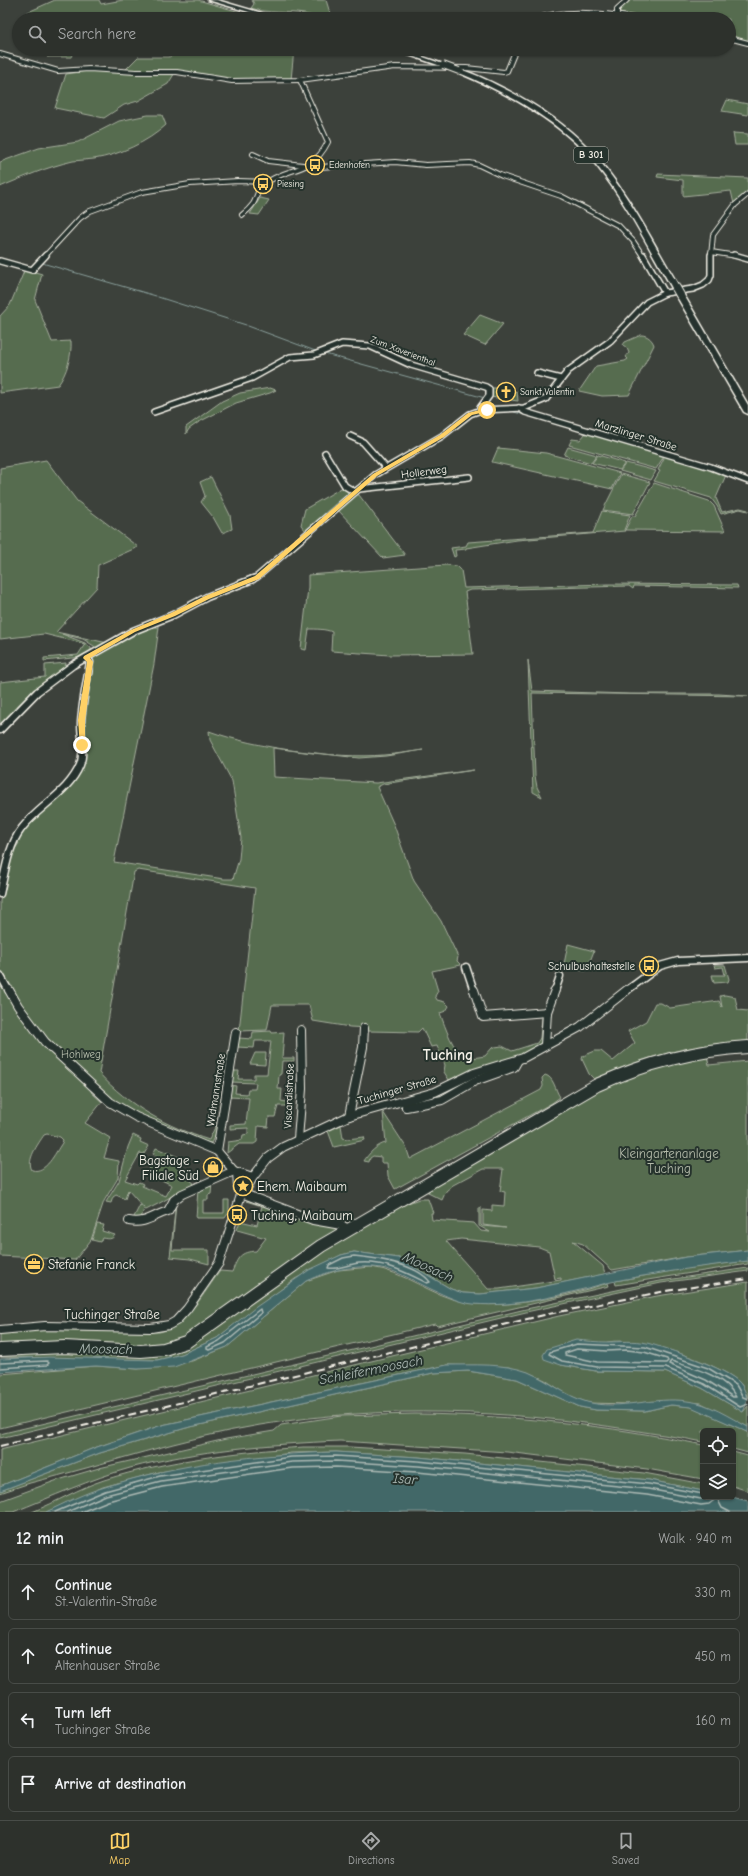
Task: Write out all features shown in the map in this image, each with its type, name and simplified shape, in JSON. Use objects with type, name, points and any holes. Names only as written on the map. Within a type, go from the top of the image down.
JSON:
[{"type":"main road","points":[[211,0],[254,12]]},
{"type":"main road","name":"B 301","points":[[415,56],[459,71],[492,85],[538,111],[563,129],[589,153],[621,195],[748,412]]},
{"type":"main road","points":[[0,1350],[64,1347],[141,1351],[164,1349],[186,1342],[216,1322],[306,1256],[349,1229],[560,1105],[619,1074],[651,1062],[682,1054],[714,1048],[748,1047]]},
{"type":"street","points":[[618,12],[617,8],[619,4],[628,0]]},
{"type":"street","points":[[736,40],[748,43]]},
{"type":"street","points":[[0,54],[58,71],[94,70],[177,72],[227,81],[300,80],[395,67],[466,68],[504,72],[507,71],[513,56]]},
{"type":"street","points":[[242,215],[250,208],[261,187],[306,166],[321,157],[328,142],[300,80]]},
{"type":"street","points":[[253,154],[268,161],[320,167],[395,162],[426,166],[457,163],[479,165],[502,176],[561,196],[619,226],[627,232],[636,244],[665,293]]},
{"type":"street","points":[[0,261],[32,270],[42,262],[80,218],[90,211],[142,192],[190,184],[238,181],[269,182]]},
{"type":"street","points":[[0,730],[37,692],[57,676],[86,658],[133,631],[173,615],[207,597],[257,578],[337,507],[386,468],[442,436],[470,414],[480,410],[532,406],[546,399],[561,379],[576,364],[610,341],[638,310],[651,299],[665,293],[693,289],[703,285],[709,280],[711,275],[711,240],[717,228],[735,205],[748,194]]},
{"type":"street","points":[[711,252],[732,254],[748,259]]},
{"type":"street","name":"Zum Xaverienthal","points":[[154,412],[252,378],[290,357],[314,355],[336,345],[342,344],[370,346],[411,365],[486,387],[489,389],[489,396],[480,410]]},
{"type":"street","points":[[537,372],[561,379]]},
{"type":"street","name":"Marzlinger Straße","points":[[518,408],[525,412],[711,467],[748,481]]},
{"type":"street","points":[[350,436],[363,442],[386,468]]},
{"type":"street","points":[[325,453],[345,486],[357,491]]},
{"type":"street","name":"Hollerweg","points":[[357,491],[468,477]]},
{"type":"street","points":[[0,894],[10,856],[19,832],[31,818],[68,783],[80,765],[82,749],[81,720],[90,662],[86,658]]},
{"type":"street","name":"Tuchinger Straße","points":[[0,1330],[45,1326],[151,1328],[169,1325],[187,1309],[219,1264],[242,1194],[268,1158],[283,1147],[349,1116],[435,1092],[474,1073],[518,1060],[580,1027],[643,977],[660,966],[684,960],[748,958]]},
{"type":"street","points":[[466,967],[483,1017],[547,1012]]},
{"type":"street","points":[[0,975],[18,1006],[45,1042],[110,1102],[131,1115],[217,1151],[236,1172],[253,1177]]},
{"type":"street","points":[[545,1045],[547,1012],[560,976]]},
{"type":"street","name":"Tuchinger Straße","points":[[349,1116],[363,1047],[364,1028]]},
{"type":"street","name":"Viscardistraße","points":[[298,1139],[302,1089],[301,1030]]},
{"type":"street","name":"Widmannstraße","points":[[217,1151],[236,1032]]},
{"type":"street","name":"Tuchinger Straße","points":[[406,1107],[442,1100],[476,1081],[514,1067],[518,1060]]},
{"type":"street","points":[[129,1221],[141,1223],[155,1215],[168,1212],[174,1200],[182,1194],[236,1172]]},
{"type":"street","name":"Tuchinger Straße","points":[[236,1172],[238,1188],[242,1194]]},
{"type":"street","points":[[242,1194],[280,1206],[314,1221],[342,1225],[349,1229]]},
{"type":"green space","points":[[55,0],[99,0],[101,4],[123,0],[198,0],[240,12],[28,12]]},
{"type":"green space","points":[[252,0],[326,0],[330,12],[264,11],[251,8],[254,4]]},
{"type":"green space","points":[[629,0],[748,0],[748,42],[736,39],[736,12],[620,12],[620,8]]},
{"type":"green space","points":[[49,56],[72,56],[71,57],[47,57]]},
{"type":"green space","points":[[293,56],[291,80],[230,80],[176,71],[168,84],[138,101],[124,105],[104,118],[55,108],[66,74],[94,70],[122,73],[138,57]]},
{"type":"green space","points":[[727,100],[748,104],[748,115],[722,111]]},
{"type":"green space","points":[[148,115],[162,115],[166,125],[151,137],[133,147],[104,157],[73,161],[54,166],[0,187],[0,162],[39,148],[78,142],[119,121]]},
{"type":"green space","points":[[733,133],[748,134],[748,145],[735,145]]},
{"type":"green space","points":[[658,174],[748,178],[748,194],[734,204],[731,191],[683,196],[683,180],[657,177]]},
{"type":"green space","points":[[260,198],[269,200],[259,215],[250,214]]},
{"type":"green space","points":[[25,269],[42,274],[35,300],[52,342],[71,341],[70,358],[64,375],[58,385],[0,393],[0,316],[10,305]]},
{"type":"green space","points":[[480,315],[503,324],[485,345],[463,335]]},
{"type":"green space","points":[[641,335],[649,338],[654,345],[629,395],[602,396],[579,391],[596,366],[625,361],[628,359],[626,357],[629,353],[627,348],[623,345],[625,342]]},
{"type":"green space","points":[[270,388],[276,390],[236,403],[199,422],[189,429],[186,434],[186,427],[222,401],[240,393]]},
{"type":"green space","points":[[492,388],[517,392],[518,401],[490,397]]},
{"type":"green space","points":[[586,433],[664,456],[656,469],[569,445],[572,439],[580,440]]},
{"type":"green space","points":[[568,447],[597,455],[591,463],[564,455]]},
{"type":"green space","points":[[498,448],[546,453],[620,473],[612,489],[492,462]]},
{"type":"green space","points":[[598,455],[625,463],[620,470],[592,463]]},
{"type":"green space","points":[[665,456],[726,475],[716,498],[722,512],[740,508],[748,511],[740,509],[721,514],[711,498],[654,481],[660,471],[658,470]]},
{"type":"green space","points":[[46,460],[77,501],[138,547],[98,565],[97,587],[56,632],[108,643],[97,648],[83,639],[62,634],[85,643],[91,648],[91,651],[82,657],[44,661],[44,658],[78,655],[85,644],[44,634],[0,639],[0,468]]},
{"type":"green space","points":[[626,463],[656,471],[651,480],[620,471]]},
{"type":"green space","points":[[621,474],[650,482],[633,514],[603,510]]},
{"type":"green space","points":[[211,477],[230,515],[232,529],[222,533],[213,517],[201,502],[205,496],[200,482]]},
{"type":"green space","points":[[654,483],[709,501],[714,506],[725,531],[625,530],[632,516],[635,516]]},
{"type":"green space","points":[[343,487],[352,493],[306,531],[301,525],[305,509]]},
{"type":"green space","points":[[356,493],[405,555],[383,558],[338,510]]},
{"type":"green space","points":[[602,511],[630,515],[624,530],[625,531],[517,540],[455,550],[456,556],[454,557],[451,548],[466,546],[468,542],[593,533]]},
{"type":"green space","points":[[446,565],[457,566],[461,570],[464,588],[608,584],[737,585],[738,588],[634,586],[633,589],[629,586],[470,590],[465,592],[473,654],[390,655],[331,651],[332,632],[315,629],[309,629],[306,650],[301,649],[308,588],[308,575]]},
{"type":"green space","name":"Hohlweg","points":[[152,627],[159,627],[154,664],[114,862],[224,879],[233,879],[239,859],[241,838],[232,781],[210,740],[209,731],[249,742],[289,750],[273,748],[274,777],[376,783],[474,770],[383,784],[377,787],[394,825],[414,881],[441,921],[458,957],[457,961],[461,965],[432,971],[438,991],[435,996],[437,1000],[445,1002],[449,1006],[446,1011],[440,1013],[453,1044],[466,1059],[485,1056],[492,1048],[495,1047],[502,1046],[512,1051],[537,1043],[540,1038],[542,1018],[541,1044],[526,1054],[473,1070],[449,1080],[444,1072],[445,1065],[437,1046],[431,1047],[422,1028],[418,1032],[368,1031],[368,1028],[350,1027],[313,1021],[309,1005],[272,1005],[267,1030],[239,1031],[255,888],[138,870],[134,872],[99,1073],[123,1096],[150,1114],[179,1129],[209,1140],[217,1123],[231,1039],[219,1127],[211,1143],[202,1141],[122,1107],[102,1091],[94,1081],[91,1092],[102,1102],[85,1123],[110,1138],[104,1158],[119,1161],[118,1178],[104,1201],[91,1240],[75,1260],[0,1256],[0,901],[13,852],[19,843],[15,842],[20,833],[81,767],[83,725],[92,656],[132,633]],"holes":[[[47,1134],[60,1137],[63,1140],[62,1143],[50,1162],[42,1169],[32,1170],[30,1162],[36,1147],[44,1135]]]},
{"type":"green space","points":[[528,660],[532,691],[630,694],[719,694],[748,696],[532,693],[535,776],[537,787],[542,797],[533,792]]},
{"type":"green space","points":[[66,663],[65,668],[0,727],[0,682],[45,677],[45,665]]},
{"type":"green space","points":[[289,750],[326,754],[319,754]]},
{"type":"green space","points":[[326,754],[364,756],[398,754],[359,758]]},
{"type":"green space","points":[[568,944],[594,951],[586,971],[563,969]]},
{"type":"green space","points":[[714,965],[725,965],[729,979],[728,982],[714,983],[712,975],[725,975],[723,967],[715,968]]},
{"type":"green space","points":[[725,995],[735,997],[738,1010],[748,1011],[748,1042],[688,1048],[631,1064],[594,1079],[589,1074],[582,1059],[583,1056],[595,1051],[601,1051],[613,1061],[635,1043],[628,1031],[646,1021],[655,1003],[661,1003],[670,1008],[719,1001],[722,1007],[720,996]]},
{"type":"green space","points":[[271,1031],[272,1033],[284,1032],[282,1058],[294,1058],[294,1061],[282,1061],[281,1074],[279,1075],[278,1089],[282,1089],[281,1101],[287,1102],[286,1106],[278,1106],[275,1117],[269,1117],[268,1127],[258,1126],[257,1142],[254,1144],[239,1144],[227,1153],[228,1142],[242,1140],[243,1135],[248,1134],[248,1128],[230,1129],[230,1125],[246,1124],[249,1098],[229,1097],[230,1085],[236,1086],[235,1093],[247,1094],[248,1089],[255,1089],[256,1083],[231,1082],[233,1071],[239,1071],[238,1079],[254,1079],[254,1074],[267,1074],[271,1041],[255,1041],[254,1048],[237,1047],[239,1038],[252,1039],[253,1032]]},
{"type":"green space","points":[[255,1053],[266,1053],[265,1065],[250,1064]]},
{"type":"green space","name":"Kleingartenanlage Tuching","points":[[707,1056],[709,1065],[748,1061],[748,1250],[686,1257],[612,1270],[583,1244],[573,1241],[603,1266],[605,1274],[536,1288],[480,1294],[463,1293],[451,1289],[399,1258],[354,1252],[341,1255],[295,1279],[217,1338],[182,1354],[157,1360],[0,1357],[0,1355],[195,1342],[310,1258],[400,1206],[419,1199],[428,1199],[433,1213],[431,1213],[432,1220],[474,1223],[481,1231],[490,1232],[479,1226],[479,1208],[481,1208],[482,1226],[506,1228],[483,1225],[483,1210],[492,1211],[492,1205],[504,1206],[505,1192],[500,1191],[503,1169],[483,1169],[453,1185],[446,1191],[442,1200],[428,1193],[431,1186],[582,1097],[636,1072]],"holes":[[[461,1239],[539,1247],[549,1251],[555,1279],[561,1278],[561,1280],[499,1289],[488,1289],[446,1241]]]},
{"type":"green space","points":[[545,1075],[550,1078],[560,1097],[552,1103],[395,1189],[388,1176],[387,1163],[381,1163],[381,1157],[373,1156],[370,1158],[369,1162],[364,1161],[368,1155],[380,1145],[386,1143],[383,1112],[406,1147],[410,1159],[541,1090],[543,1086],[542,1078]]},
{"type":"green space","points":[[341,1125],[343,1138],[364,1137],[365,1140],[334,1147],[328,1131]]},
{"type":"green space","points":[[133,1135],[141,1139],[140,1142],[149,1146],[144,1154],[140,1153],[125,1180],[137,1184],[139,1182],[143,1184],[142,1186],[166,1196],[172,1185],[147,1173],[157,1156],[153,1154],[156,1148],[181,1158],[177,1166],[189,1171],[186,1177],[195,1184],[146,1210],[144,1209],[141,1218],[134,1217],[140,1205],[144,1208],[128,1190],[125,1199],[116,1195],[113,1197],[111,1203],[106,1202],[119,1181],[128,1147]]},
{"type":"green space","points":[[212,1183],[211,1194],[208,1195],[208,1200],[203,1200],[203,1213],[224,1213],[224,1200],[229,1200],[229,1212],[225,1218],[196,1218],[198,1189]]},
{"type":"green space","points":[[246,1201],[258,1201],[337,1226],[342,1230],[184,1338],[162,1346],[0,1346],[0,1333],[34,1330],[159,1332],[169,1329],[194,1308],[220,1271],[232,1272],[240,1256],[256,1251],[266,1238],[237,1230],[240,1221],[257,1225],[262,1206]]},
{"type":"green space","points":[[176,1202],[172,1250],[209,1250],[209,1264],[190,1259],[170,1257]]},
{"type":"green space","points":[[97,1224],[104,1225],[102,1231],[115,1235],[114,1237],[108,1239],[102,1238],[100,1242],[92,1240]]},
{"type":"green space","points":[[748,1261],[748,1264],[616,1285],[615,1281],[694,1267]]},
{"type":"green space","points":[[371,1267],[395,1273],[440,1295],[464,1302],[480,1304],[498,1305],[517,1303],[556,1297],[608,1283],[609,1286],[437,1326],[435,1324],[0,1428],[0,1374],[96,1366],[138,1369],[192,1361],[227,1347],[306,1281],[338,1270]]},
{"type":"green space","points":[[748,1268],[748,1271],[661,1283],[526,1312],[0,1438],[0,1434],[8,1432],[526,1309],[660,1281]]},
{"type":"green space","points":[[748,1282],[748,1398],[739,1382],[713,1366],[676,1352],[638,1343],[621,1341],[608,1342],[561,1365],[596,1371],[665,1372],[702,1388],[743,1412],[748,1406],[748,1427],[701,1403],[672,1401],[630,1404],[588,1403],[568,1395],[545,1380],[527,1372],[508,1367],[447,1365],[162,1425],[94,1448],[0,1486],[0,1450],[559,1316],[657,1296]]},
{"type":"green space","points":[[468,1371],[517,1379],[580,1407],[596,1410],[645,1411],[671,1405],[692,1407],[748,1432],[748,1453],[736,1450],[736,1428],[700,1428],[700,1441],[586,1423],[492,1414],[400,1412],[353,1414],[306,1418],[231,1430],[30,1483],[0,1493],[0,1491],[100,1453],[186,1428],[433,1373]]},
{"type":"green space","points":[[415,1414],[487,1416],[560,1422],[668,1438],[700,1444],[700,1478],[647,1469],[507,1452],[340,1441],[260,1446],[208,1452],[156,1462],[100,1477],[13,1512],[0,1512],[0,1501],[55,1481],[99,1468],[226,1439],[274,1431],[281,1425],[341,1416]]},
{"type":"green space","points":[[303,1447],[350,1447],[465,1454],[644,1473],[700,1483],[700,1490],[649,1480],[418,1457],[336,1452],[291,1453],[159,1472],[103,1487],[46,1512],[32,1512],[95,1483],[128,1473],[178,1462],[253,1451]]},
{"type":"green space","points":[[736,1453],[748,1456],[748,1491],[736,1487]]},
{"type":"water","points":[[748,1250],[748,1261],[630,1278],[540,1299],[490,1305],[463,1302],[386,1269],[376,1267],[356,1267],[335,1271],[306,1281],[227,1347],[174,1367],[138,1369],[96,1366],[0,1372],[0,1359],[49,1357],[157,1360],[182,1354],[217,1338],[256,1307],[309,1270],[341,1255],[354,1252],[399,1258],[451,1289],[463,1293],[480,1294],[536,1288],[686,1257]]},
{"type":"water","points":[[576,1340],[642,1342],[696,1359],[723,1371],[740,1383],[746,1394],[745,1408],[743,1412],[702,1388],[665,1372],[596,1371],[561,1365],[544,1359],[543,1355],[547,1349]]},
{"type":"water","points":[[447,1365],[488,1365],[519,1369],[536,1376],[579,1399],[599,1404],[612,1405],[662,1400],[695,1402],[719,1411],[748,1427],[748,1432],[691,1407],[671,1405],[645,1411],[596,1410],[580,1407],[517,1379],[468,1371],[433,1373],[186,1428],[100,1453],[0,1491],[0,1486],[94,1448],[162,1425]]},
{"type":"water","name":"Isar","points":[[336,1452],[418,1457],[649,1480],[700,1490],[700,1500],[736,1500],[736,1498],[748,1501],[748,1512],[46,1512],[97,1489],[161,1472],[219,1461],[307,1453]]},
{"type":"waterway","points":[[42,263],[156,296]]},
{"type":"waterway","points":[[158,297],[246,325]]},
{"type":"waterway","points":[[248,326],[318,352]]},
{"type":"waterway","points":[[325,354],[485,398]]},
{"type":"waterway","points":[[514,412],[525,415]]},
{"type":"railway","points":[[0,1446],[544,1315],[666,1291],[748,1279]]},
{"type":"place","name":"Edenhofen","points":[[315,165]]},
{"type":"place","name":"Piesing","points":[[263,184]]},
{"type":"place","name":"Sankt Valentin","points":[[506,392]]},
{"type":"place","name":"Schulbushaltestelle","points":[[649,966]]},
{"type":"place","name":"Bagstage - Filiale Süd","points":[[213,1167]]},
{"type":"place","name":"Ehem. Maibaum","points":[[243,1186]]},
{"type":"place","name":"Tuching, Maibaum","points":[[237,1215]]},
{"type":"place","name":"Stefanie Franck","points":[[34,1264]]},
{"type":"district","name":"Tuching","points":[[448,1055]]},
{"type":"route","points":[[82,745],[81,720],[90,662],[86,658],[133,631],[173,615],[207,597],[257,578],[375,475],[442,436],[470,414],[476,411],[487,410]]},
{"type":"water label","name":"Moosach","points":[[428,1267]]},
{"type":"water label","name":"Moosach","points":[[106,1349]]},
{"type":"water label","name":"Schleifermoosach","points":[[371,1370]]}]
